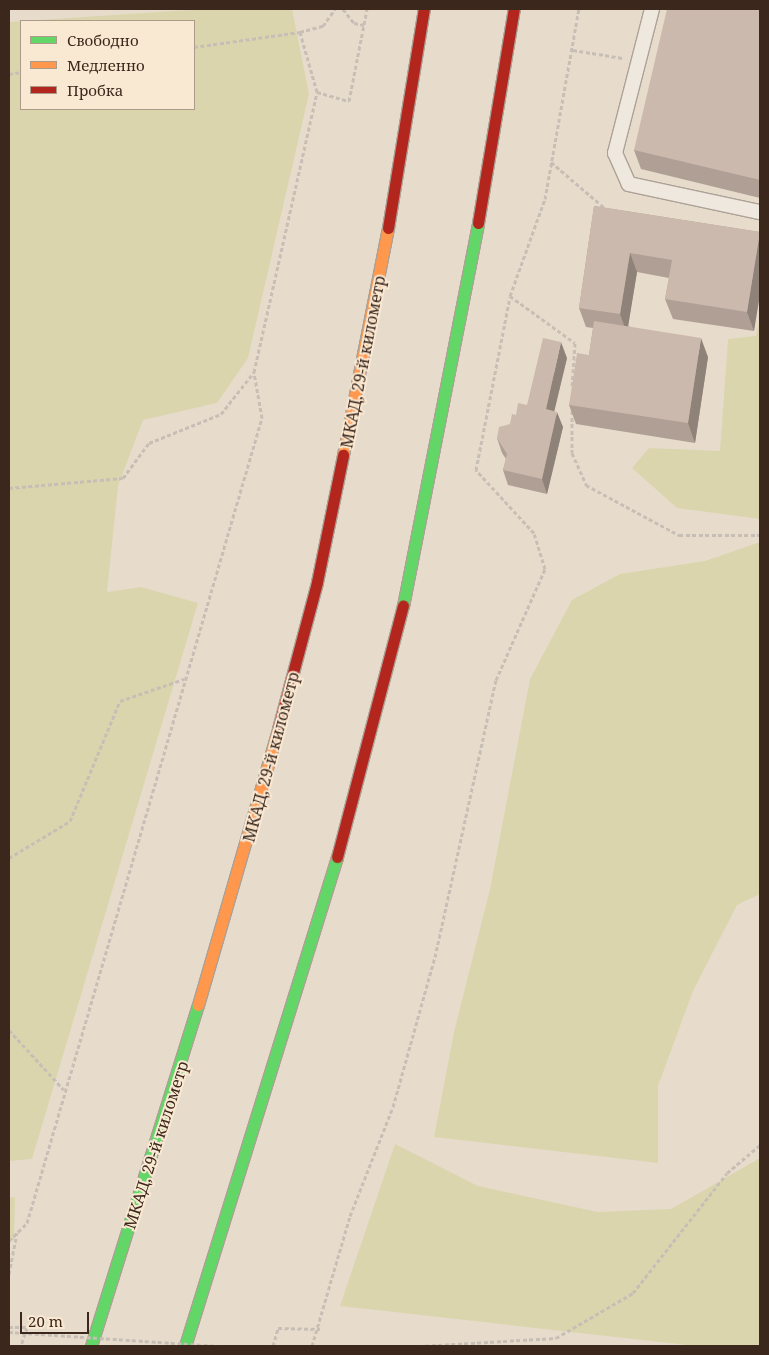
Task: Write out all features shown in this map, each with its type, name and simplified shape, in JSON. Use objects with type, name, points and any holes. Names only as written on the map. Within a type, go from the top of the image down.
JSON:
[{"type":"highway","name":"МКАД, 29-й километр","points":[[91,1346],[194,1025],[286,703],[349,440],[401,154],[424,9]]},
{"type":"highway","points":[[185,1346],[318,921],[375,716],[436,458],[489,169],[514,9]]},
{"type":"lane","points":[[652,9],[615,153],[628,184],[760,212]]},
{"type":"path","points":[[195,48],[300,32],[323,26],[335,9]]},
{"type":"path","points":[[343,9],[354,22],[365,25]]},
{"type":"path","points":[[317,92],[349,102],[367,9]]},
{"type":"path","points":[[312,1346],[320,1329],[350,1216],[393,1107],[435,957],[496,680],[545,569],[534,533],[476,470],[510,296],[545,199],[579,9]]},
{"type":"path","points":[[9,1241],[28,1223],[64,1090],[262,418],[254,372],[317,92],[300,32]]},
{"type":"path","points":[[573,50],[611,56]]},
{"type":"path","points":[[551,162],[612,214]]},
{"type":"path","points":[[510,296],[575,343],[572,397]]},
{"type":"path","points":[[9,488],[124,478],[149,443],[221,414],[254,372]]},
{"type":"path","points":[[572,407],[572,453],[586,485],[679,535],[760,535]]},
{"type":"path","points":[[9,858],[70,821],[120,701],[185,679]]},
{"type":"path","points":[[9,1030],[64,1090]]},
{"type":"path","points":[[418,1346],[556,1338],[625,1298],[727,1174],[760,1145]]},
{"type":"path","points":[[9,1274],[17,1233]]},
{"type":"path","points":[[9,1327],[27,1327],[21,1346]]},
{"type":"path","points":[[273,1346],[278,1328],[320,1329]]},
{"type":"path","points":[[9,1332],[219,1346]]},
{"type":"shaded area","points":[[203,9],[292,9],[309,94],[248,358],[217,403],[143,420],[118,486],[107,592],[141,587],[198,603],[32,1159],[9,1161],[9,22],[20,21],[20,110],[195,110],[195,20],[39,20]]},
{"type":"shaded area","points":[[760,317],[760,519],[677,508],[632,468],[649,448],[720,451],[728,339],[756,336]]},
{"type":"shaded area","points":[[760,542],[760,894],[737,905],[693,991],[658,1086],[658,1163],[434,1137],[454,1032],[490,889],[530,679],[572,600],[620,574],[705,561]]},
{"type":"shaded area","points":[[395,1144],[478,1186],[598,1212],[671,1209],[760,1158],[760,1346],[696,1346],[340,1306]]},
{"type":"shaded area","points":[[15,1197],[14,1240],[9,1240],[9,1198]]},
{"type":"building","points":[[667,9],[760,9],[760,180],[634,150]]},
{"type":"building","points":[[594,206],[760,232],[747,312],[665,299],[672,260],[630,253],[620,314],[579,308]]},
{"type":"building","points":[[594,321],[701,338],[688,423],[569,405],[577,353],[589,355]]},
{"type":"building","points":[[543,338],[561,342],[546,409],[557,412],[542,479],[503,470],[507,454],[497,438],[499,427],[510,424],[512,414],[516,415],[518,403],[527,405]]},
{"type":"traffic: fast","points":[[403,606],[478,223]]},
{"type":"traffic: fast","points":[[185,1346],[337,857]]},
{"type":"traffic: fast","points":[[91,1346],[198,1005]]},
{"type":"traffic: slow","points":[[343,455],[388,228]]},
{"type":"traffic: slow","points":[[198,1005],[278,729]]},
{"type":"traffic: jam","points":[[388,228],[424,9]]},
{"type":"traffic: jam","points":[[478,223],[514,9]]},
{"type":"traffic: jam","points":[[278,729],[317,582],[343,455]]},
{"type":"traffic: jam","points":[[337,857],[403,606]]}]
